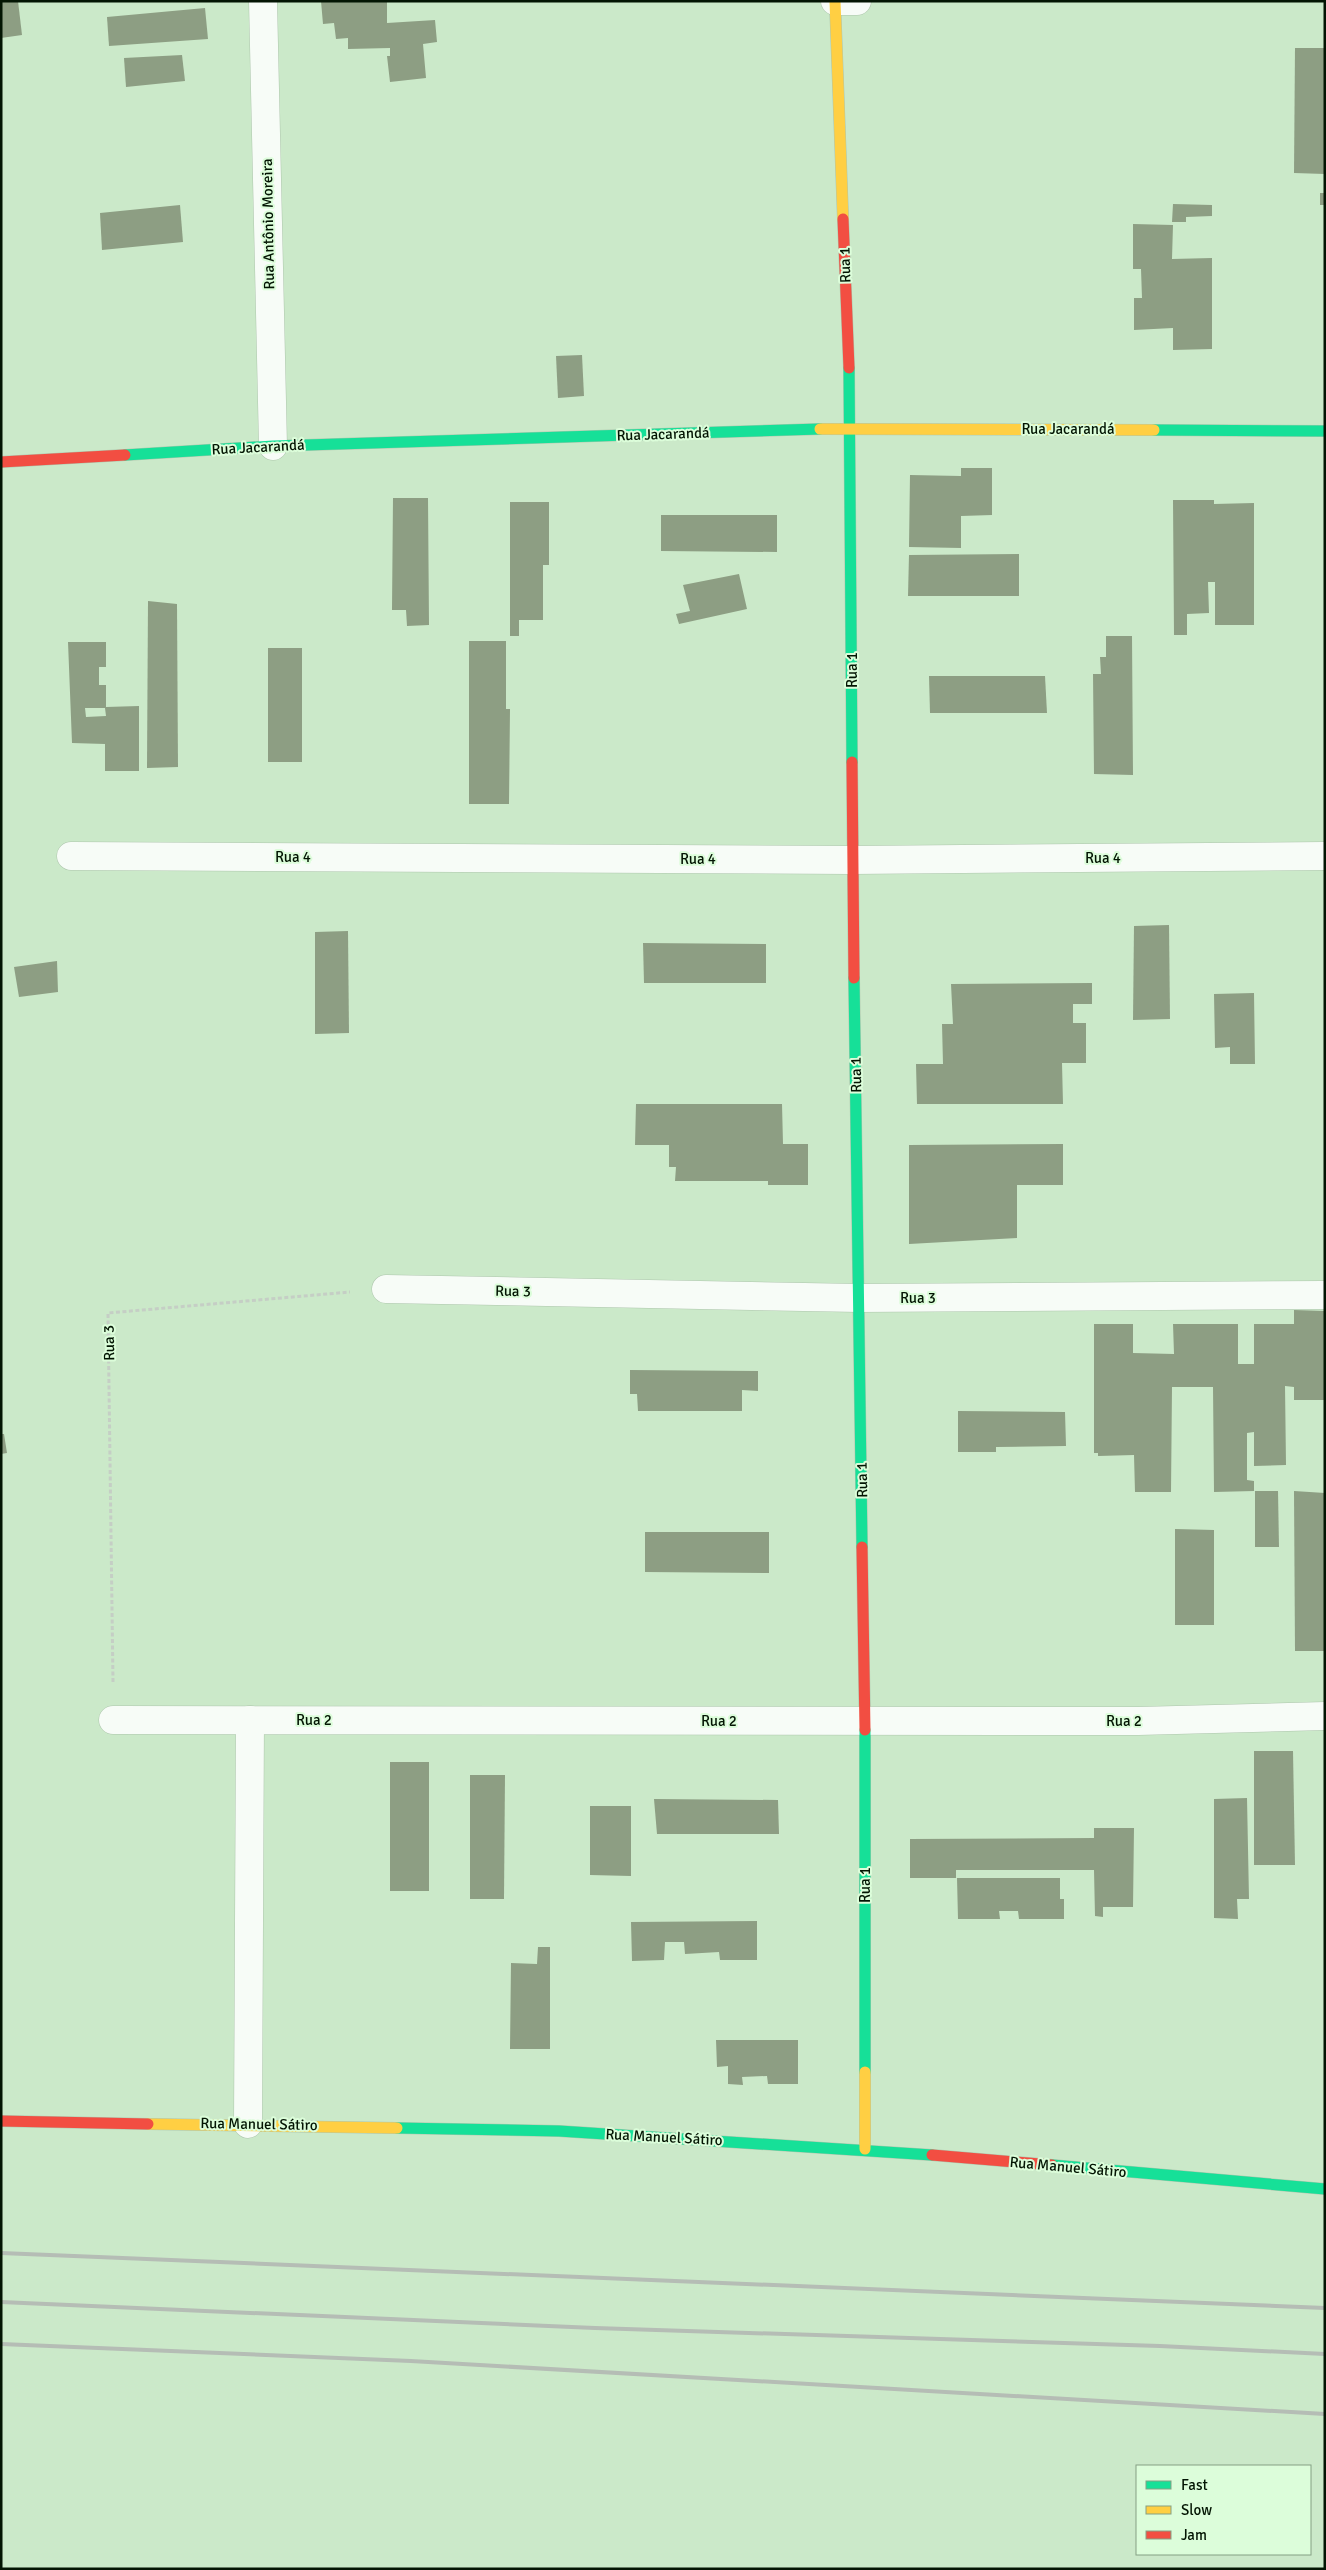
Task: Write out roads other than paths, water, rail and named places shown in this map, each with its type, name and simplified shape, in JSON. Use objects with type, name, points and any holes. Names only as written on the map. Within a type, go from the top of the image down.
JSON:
[{"type":"street","name":"Rua Antônio Moreira","points":[[263,1],[273,446]]},
{"type":"street","points":[[835,1],[857,1]]},
{"type":"street","name":"Rua 1","points":[[835,1],[851,428],[852,860],[865,1721],[864,2149]]},
{"type":"street","name":"Rua Jacarandá","points":[[1,462],[273,446],[851,428],[1325,431]]},
{"type":"street","name":"Rua 4","points":[[71,856],[852,860],[1325,856]]},
{"type":"street","name":"Rua 3","points":[[386,1289],[860,1298],[1325,1295]]},
{"type":"street","name":"Rua 2","points":[[113,1720],[1138,1721],[1325,1716]]},
{"type":"street","points":[[248,2124],[250,1720]]},
{"type":"street","name":"Rua Manuel Sátiro","points":[[1,2121],[559,2131],[864,2149],[1325,2189]]},
{"type":"railway","points":[[1,2253],[1325,2308]]},
{"type":"railway","points":[[1,2302],[595,2328],[1160,2346],[1325,2354]]},
{"type":"railway","points":[[1,2344],[411,2361],[1325,2414]]}]
